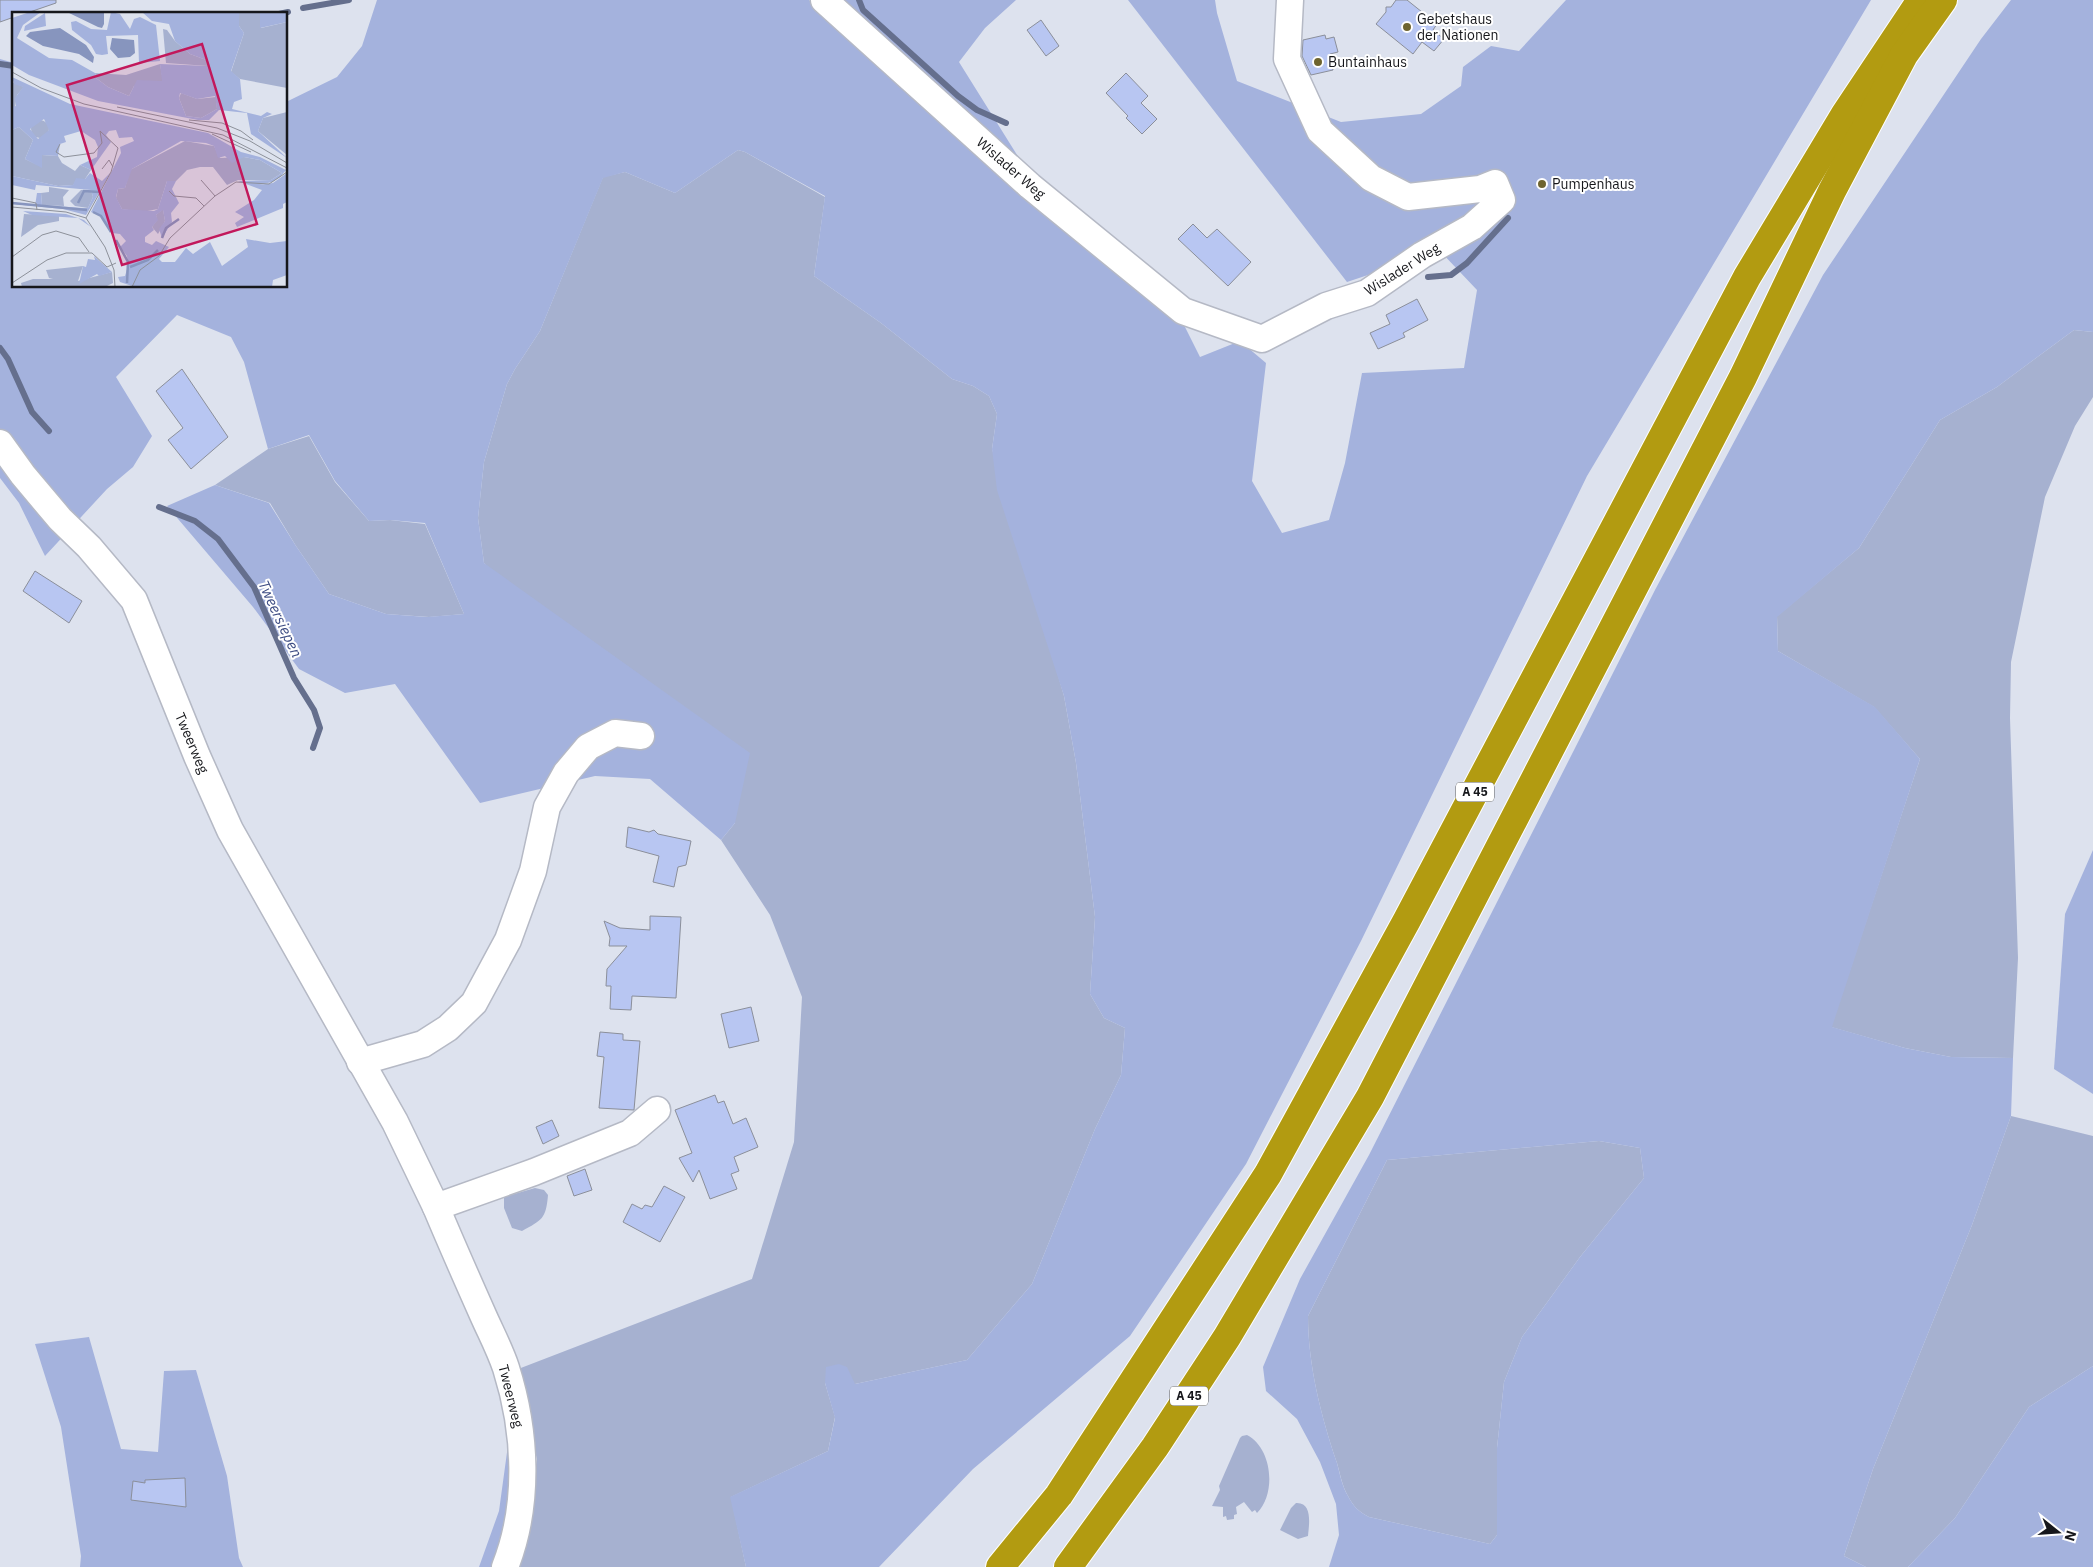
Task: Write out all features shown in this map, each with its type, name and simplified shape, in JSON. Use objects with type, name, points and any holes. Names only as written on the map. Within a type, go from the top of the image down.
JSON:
[{"type":"highway","name":"A 45","points":[[1000,1567],[1059,1495],[1268,1174],[1407,920],[1747,277],[1845,114],[1921,0]]},
{"type":"highway","name":"A 45","points":[[1068,1567],[1155,1447],[1227,1337],[1370,1097],[1742,377],[1836,182],[1904,55],[1942,0]]},
{"type":"street","name":"Wislader Weg","points":[[824,0],[1030,186],[1183,311],[1262,339],[1326,306],[1367,293],[1422,255],[1472,226],[1502,200],[1495,183],[1480,189],[1408,197],[1371,178],[1320,130],[1287,59],[1290,0]]},
{"type":"street","name":"Tweerweg","points":[[0,443],[23,475],[60,519],[89,547],[134,600],[196,756],[230,830],[395,1122],[436,1207],[506,1368],[521,1437],[523,1476],[519,1513],[511,1553],[505,1567]]},
{"type":"street","points":[[360,1062],[423,1044],[448,1028],[474,1003],[508,940],[533,871],[547,806],[566,773],[588,747],[615,733],[642,736]]},
{"type":"street","points":[[436,1207],[534,1172],[630,1133],[657,1110]]},
{"type":"shaded area","points":[[377,0],[809,0],[1025,192],[1179,315],[1200,357],[1240,341],[1266,363],[1252,481],[1282,533],[1329,520],[1345,463],[1362,373],[1464,368],[1477,290],[1440,251],[1347,282],[1128,0],[1215,0],[1237,81],[1341,122],[1421,114],[1461,86],[1463,67],[1491,46],[1519,51],[1566,0],[1871,0],[1587,476],[1361,941],[1246,1164],[1130,1336],[973,1469],[879,1567],[746,1567],[730,1497],[828,1451],[835,1418],[825,1383],[826,1367],[839,1364],[847,1367],[855,1384],[967,1360],[1032,1284],[1095,1129],[1121,1075],[1125,1028],[1104,1018],[1090,994],[1095,917],[1076,763],[1064,696],[997,490],[992,449],[997,414],[989,396],[973,386],[952,379],[881,323],[814,276],[825,196],[745,152],[738,150],[675,193],[625,172],[603,178],[540,331],[507,384],[484,462],[478,518],[484,563],[750,753],[735,823],[721,840],[650,779],[595,776],[480,803],[395,684],[345,693],[299,669],[253,607],[167,506],[215,485],[269,503],[329,594],[386,614],[427,617],[464,614],[425,523],[390,520],[369,521],[335,481],[309,435],[268,449],[244,362],[231,337],[177,315],[116,377],[152,436],[133,467],[107,489],[45,556],[19,503],[0,478],[0,59],[12,62],[12,288],[288,288],[288,101],[337,77],[362,46]]},
{"type":"shaded area","points":[[838,0],[1016,0],[985,28],[959,62],[1034,182]]},
{"type":"shaded area","points":[[2011,0],[2093,0],[2093,332],[2074,330],[1997,387],[1940,420],[1859,548],[1777,617],[1778,651],[1875,707],[1920,759],[1832,1027],[1905,1048],[1951,1057],[2013,1058],[2011,1116],[1972,1225],[1873,1469],[1844,1556],[1866,1567],[1329,1567],[1339,1535],[1336,1504],[1320,1462],[1297,1419],[1266,1391],[1263,1367],[1300,1279],[1369,1155],[1655,590],[1823,275],[1981,39]],"holes":[[[1599,1141],[1640,1148],[1644,1178],[1580,1257],[1522,1337],[1504,1382],[1497,1448],[1497,1535],[1490,1544],[1369,1517],[1359,1511],[1352,1503],[1341,1480],[1316,1390],[1310,1353],[1308,1316],[1387,1160]]]},
{"type":"shaded area","points":[[738,150],[745,152],[825,197],[814,276],[881,323],[952,379],[973,386],[989,396],[997,414],[992,449],[1064,696],[1076,763],[1095,917],[1090,994],[1104,1018],[1125,1028],[1121,1075],[1095,1129],[1032,1284],[967,1360],[855,1384],[825,1383],[835,1417],[828,1451],[731,1497],[746,1567],[510,1567],[528,1509],[537,1459],[513,1371],[752,1279],[794,1142],[802,997],[770,915],[721,840],[735,823],[484,563],[478,518],[484,462],[507,384],[540,331],[603,177],[625,172],[675,193]]},
{"type":"shaded area","points":[[2074,330],[2093,332],[2093,397],[2075,426],[2045,497],[2011,662],[2010,718],[2018,958],[2013,1058],[1951,1057],[1905,1048],[1831,1027],[1920,759],[1874,707],[1778,651],[1777,616],[1859,548],[1940,420],[1997,387]]},
{"type":"shaded area","points":[[309,436],[335,482],[369,521],[390,520],[425,524],[464,614],[429,617],[386,614],[329,594],[296,546],[270,503],[215,485],[268,449]]},
{"type":"shaded area","points":[[2093,850],[2093,1094],[2054,1069],[2065,914]]},
{"type":"shaded area","points":[[2011,1116],[2093,1136],[2093,1366],[2029,1407],[1955,1518],[1908,1567],[1866,1567],[1844,1556],[1873,1469],[1972,1225]]},
{"type":"shaded area","points":[[1599,1141],[1640,1148],[1644,1178],[1580,1257],[1522,1337],[1504,1382],[1497,1448],[1497,1535],[1490,1544],[1365,1515],[1354,1506],[1346,1492],[1326,1427],[1313,1372],[1308,1316],[1387,1160]]},
{"type":"shaded area","points":[[535,1188],[544,1190],[548,1195],[546,1209],[542,1218],[522,1231],[512,1228],[504,1208],[504,1197]]},
{"type":"shaded area","points":[[89,1337],[121,1449],[158,1452],[164,1371],[196,1370],[227,1476],[239,1558],[243,1567],[80,1567],[81,1556],[61,1427],[35,1344]]},
{"type":"shaded area","points":[[2093,1366],[2093,1567],[1908,1567],[1955,1518],[2029,1407]]},
{"type":"shaded area","points":[[1247,1435],[1262,1450],[1266,1460],[1269,1471],[1267,1494],[1257,1513],[1255,1510],[1252,1512],[1244,1502],[1236,1507],[1237,1514],[1234,1515],[1234,1519],[1227,1520],[1226,1516],[1223,1517],[1223,1507],[1212,1506],[1240,1438]]},
{"type":"shaded area","points":[[508,1445],[518,1449],[505,1567],[479,1567],[499,1511]]},
{"type":"shaded area","points":[[1296,1503],[1305,1506],[1309,1515],[1308,1536],[1298,1539],[1280,1530],[1291,1508]]},
{"type":"building","points":[[0,0],[56,0],[56,3],[30,12],[12,12],[12,18],[0,22]]},
{"type":"building","name":"Gebetshaus der Nationen","points":[[1396,0],[1407,0],[1437,24],[1433,30],[1444,39],[1434,51],[1422,42],[1413,54],[1376,24],[1386,12],[1386,7],[1391,7]]},
{"type":"building","points":[[1041,20],[1059,46],[1046,56],[1027,30]]},
{"type":"building","name":"Buntainhaus","points":[[1325,35],[1326,39],[1334,37],[1338,52],[1330,54],[1333,70],[1311,75],[1302,56],[1303,40]]},
{"type":"building","points":[[1126,73],[1148,96],[1141,103],[1157,119],[1142,134],[1106,93]]},
{"type":"building","points":[[1193,224],[1207,238],[1217,229],[1251,262],[1228,286],[1178,239]]},
{"type":"building","points":[[1417,299],[1428,320],[1403,333],[1405,337],[1378,349],[1370,333],[1390,324],[1386,315]]},
{"type":"building","points":[[182,369],[228,437],[191,469],[168,440],[183,428],[156,391]]},
{"type":"building","points":[[35,571],[82,601],[69,623],[23,591]]},
{"type":"building","points":[[628,827],[649,832],[654,830],[658,834],[691,841],[686,865],[678,867],[674,887],[653,882],[659,856],[626,847]]},
{"type":"building","points":[[650,916],[681,917],[676,998],[632,996],[631,1010],[610,1009],[611,986],[606,986],[607,969],[627,946],[609,946],[610,938],[604,921],[620,928],[650,930]]},
{"type":"building","points":[[751,1007],[759,1041],[729,1048],[721,1014]]},
{"type":"building","points":[[600,1032],[623,1034],[623,1040],[640,1041],[634,1110],[599,1108],[604,1057],[597,1056]]},
{"type":"building","points":[[715,1095],[718,1103],[724,1101],[733,1124],[746,1118],[758,1147],[734,1157],[739,1171],[731,1174],[737,1189],[710,1199],[699,1170],[693,1182],[679,1158],[692,1153],[675,1110]]},
{"type":"building","points":[[552,1120],[559,1136],[543,1144],[536,1127]]},
{"type":"building","points":[[585,1169],[592,1190],[574,1196],[567,1176]]},
{"type":"building","points":[[664,1186],[685,1197],[660,1242],[623,1222],[632,1204],[642,1209],[645,1205],[652,1207]]},
{"type":"building","points":[[185,1478],[186,1507],[131,1500],[133,1481],[145,1483],[145,1480]]},
{"type":"waterway","points":[[303,8],[349,0]]},
{"type":"waterway","points":[[859,0],[863,10],[958,96],[977,110],[1006,123]]},
{"type":"waterway","points":[[0,64],[12,66]]},
{"type":"waterway","points":[[1428,277],[1451,275],[1467,263],[1508,218]]},
{"type":"waterway","name":"Tweersiepen","points":[[0,348],[8,359],[32,412],[49,431]]},
{"type":"waterway","name":"Tweersiepen","points":[[159,507],[195,521],[218,539],[254,587],[294,678],[314,710],[320,728],[313,748]]},
{"type":"place","name":"Gebetshaus der Nationen","points":[[1407,27]]},
{"type":"place","name":"Buntainhaus","points":[[1318,62]]},
{"type":"place","name":"Pumpenhaus","points":[[1542,184]]}]
